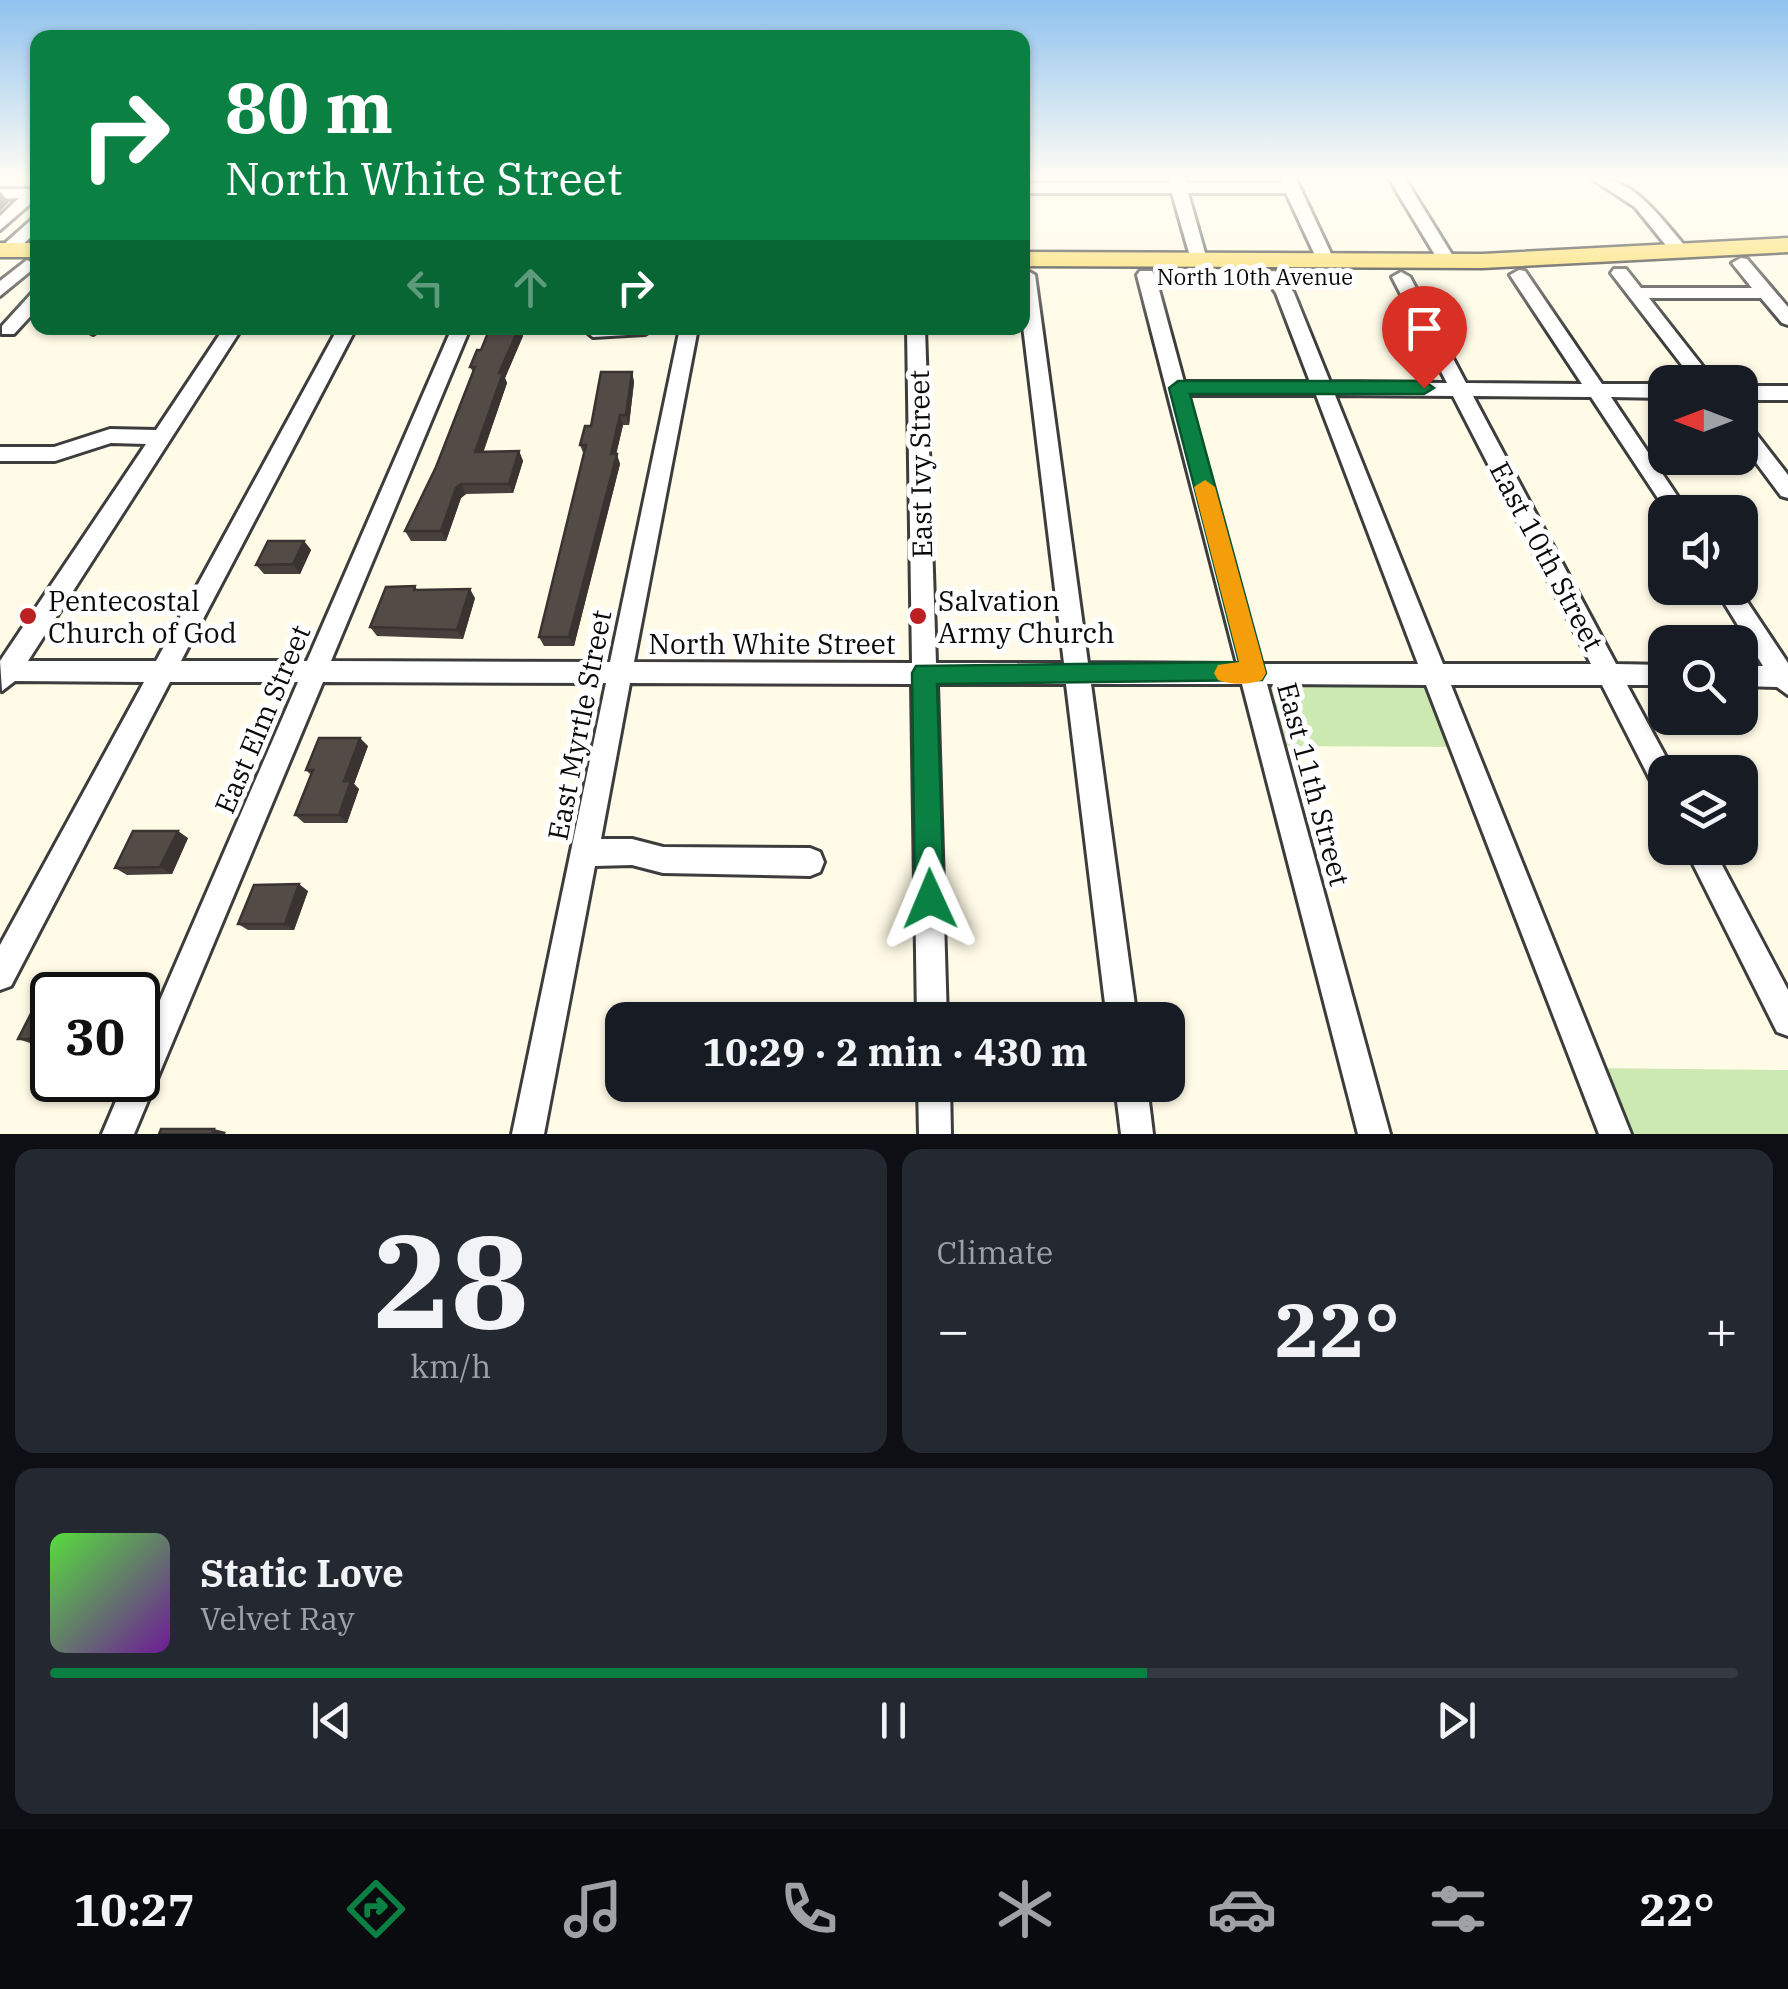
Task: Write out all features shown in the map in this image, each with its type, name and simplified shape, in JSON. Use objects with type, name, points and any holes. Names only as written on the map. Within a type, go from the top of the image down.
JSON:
[{"type":"main road","name":"North 10th Avenue","points":[[1030,269],[1146,275],[1401,277],[1679,250],[1788,245]]},
{"type":"main road","name":"North 10th Avenue","points":[[1030,269],[1199,260],[1447,261],[1620,272],[1788,261]]},
{"type":"main road","points":[[1220,276],[1250,269],[1312,268],[1326,262]]},
{"type":"street","points":[[1191,230],[1199,260]]},
{"type":"street","points":[[1312,230],[1326,262]]},
{"type":"street","points":[[1428,230],[1447,261]]},
{"type":"street","points":[[1662,230],[1679,250]]},
{"type":"street","points":[[0,291],[30,234]]},
{"type":"street","points":[[1741,263],[1788,318]]},
{"type":"street","points":[[1521,268],[1667,495]]},
{"type":"street","points":[[1620,272],[1692,365]]},
{"type":"street","name":"East 11th Street","points":[[1146,275],[1374,1134]]},
{"type":"street","points":[[1272,276],[1285,293],[1615,1134]]},
{"type":"street","name":"East 10th Street","points":[[1401,277],[1651,755]]},
{"type":"street","points":[[1636,294],[1766,293]]},
{"type":"street","points":[[8,330],[30,306]]},
{"type":"street","points":[[1030,316],[1120,1002]]},
{"type":"street","points":[[3,675],[228,335]]},
{"type":"street","points":[[0,975],[343,335]]},
{"type":"street","name":"East Elm Street","points":[[118,1134],[458,335]]},
{"type":"street","name":"East Myrtle Street","points":[[528,1134],[688,335]]},
{"type":"street","name":"East Ivy Street","points":[[916,335],[932,1002]]},
{"type":"street","points":[[1178,388],[1648,390]]},
{"type":"street","points":[[1758,393],[1788,394]]},
{"type":"street","points":[[0,454],[55,454],[110,436],[162,436]]},
{"type":"street","points":[[1758,451],[1788,490]]},
{"type":"street","points":[[1737,605],[1786,679]]},
{"type":"street","name":"North White Street","points":[[3,675],[163,670],[1648,676]]},
{"type":"street","points":[[1758,677],[1786,679]]},
{"type":"street","points":[[585,853],[632,852],[663,860],[810,862]]},
{"type":"street","points":[[1708,865],[1788,1021]]},
{"type":"street","points":[[934,1102],[935,1134]]},
{"type":"street","points":[[1133,1102],[1138,1134]]},
{"type":"green space","points":[[1254,673],[1435,674],[1464,747],[1273,746]]},
{"type":"green space","points":[[1589,1068],[1788,1070],[1788,1134],[1615,1134]]},
{"type":"building","points":[[487,335],[516,335],[499,373],[503,373],[475,452],[519,451],[509,484],[461,484],[456,488],[441,531],[405,531],[436,467],[475,367],[470,367],[477,350],[481,350]]},
{"type":"building","points":[[601,372],[632,372],[626,415],[620,415],[611,454],[617,454],[569,637],[539,637],[586,445],[580,445],[585,426],[591,426]]},
{"type":"building","points":[[268,541],[304,541],[293,564],[256,565]]},
{"type":"building","points":[[415,586],[414,590],[470,589],[457,630],[370,627],[386,587]]},
{"type":"building","points":[[319,738],[360,738],[344,781],[351,781],[339,815],[295,815],[313,770],[306,770]]},
{"type":"building","points":[[133,831],[178,831],[160,867],[115,868]]},
{"type":"building","points":[[299,884],[285,924],[238,924],[254,885]]},
{"type":"building","points":[[30,1016],[30,1039],[18,1039]]},
{"type":"building","points":[[161,1129],[214,1129],[212,1134],[159,1134]]},
{"type":"slow traffic","points":[[1205,487],[1254,673],[1226,673]]},
{"type":"place","name":"Pentecostal Church of God","points":[[28,616]]},
{"type":"place","name":"Salvation Army Church","points":[[918,616]]},
{"type":"route","points":[[930,899],[924,673],[1254,673],[1178,388],[1424,388]]}]
